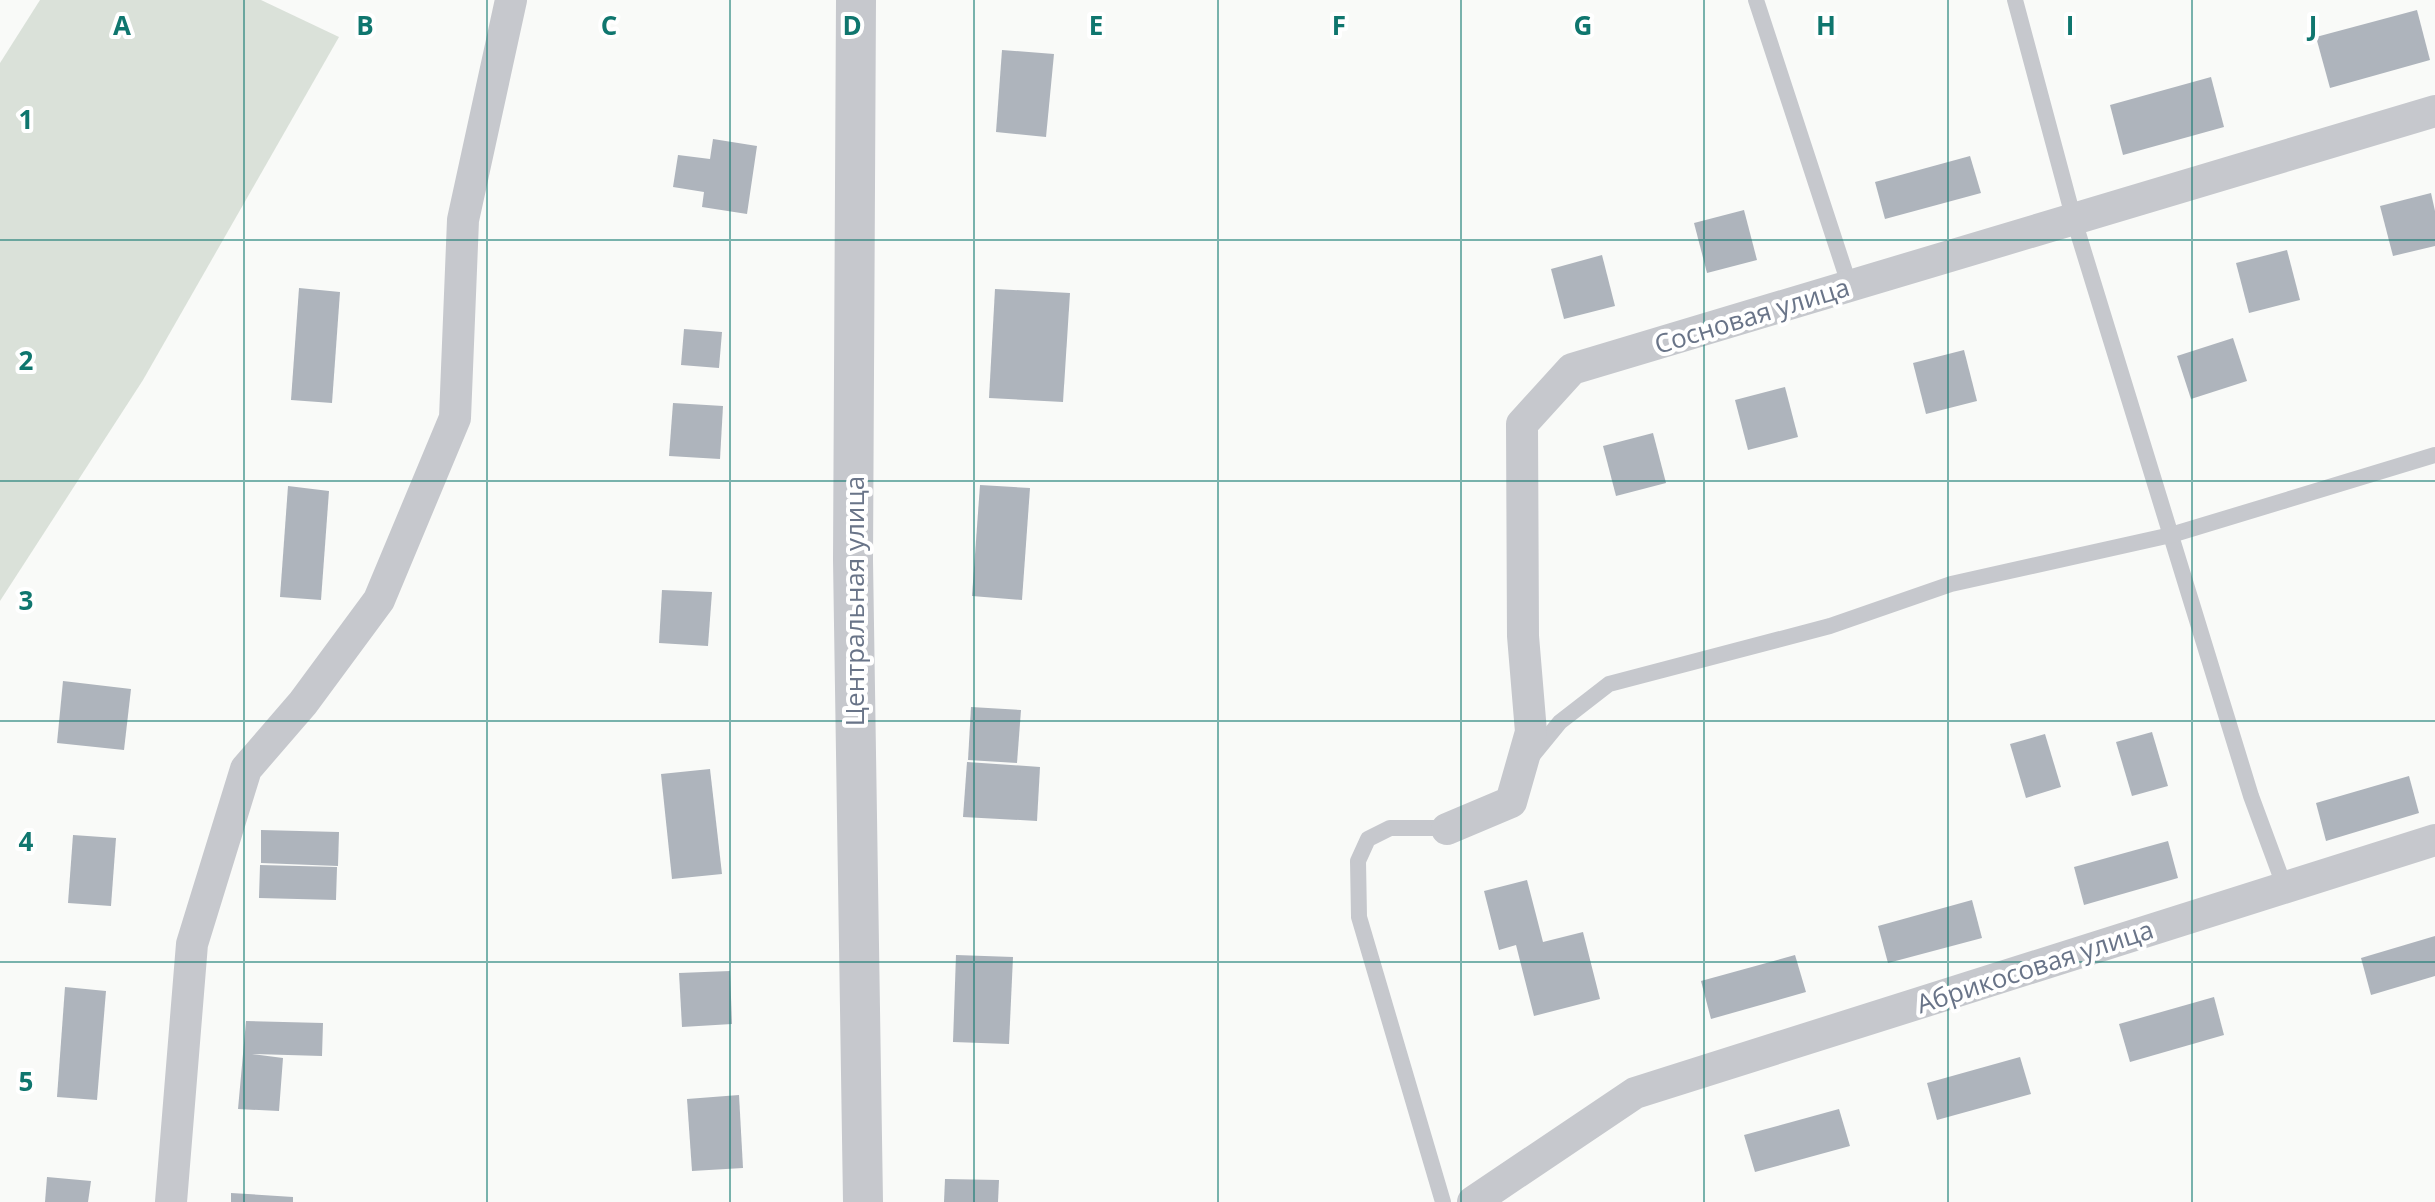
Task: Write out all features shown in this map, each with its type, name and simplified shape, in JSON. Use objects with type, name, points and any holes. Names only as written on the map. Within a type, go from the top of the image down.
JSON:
[{"type":"street","points":[[171,1202],[192,944],[246,769],[303,703],[379,600],[455,418],[463,220],[511,0]]},
{"type":"street","name":"Центральная улица","points":[[856,0],[853,560],[863,1202]]},
{"type":"street","name":"Сосновая улица","points":[[1511,802],[1531,732],[1523,636],[1522,424],[1572,369],[2435,111]]},
{"type":"street","points":[[1447,829],[1511,802]]},
{"type":"street","name":"Абрикосовая улица","points":[[1473,1202],[1635,1093],[2435,840]]},
{"type":"lane","points":[[1756,0],[1850,287]]},
{"type":"lane","points":[[2015,0],[2074,220],[2251,796],[2285,888]]},
{"type":"lane","points":[[1511,802],[1524,785],[1532,756],[1560,722],[1609,684],[1830,626],[1951,584],[2171,535],[2435,455]]},
{"type":"lane","points":[[1443,1202],[1359,917],[1358,861],[1368,839],[1390,828],[1447,829]]},
{"type":"shaded area","points":[[40,0],[261,0],[339,37],[143,380],[0,601],[0,63]]},
{"type":"building","points":[[2417,10],[2430,60],[2330,88],[2316,37]]},
{"type":"building","points":[[1002,50],[1054,54],[1046,137],[996,132]]},
{"type":"building","points":[[2211,77],[2224,127],[2123,155],[2110,105]]},
{"type":"building","points":[[713,139],[757,146],[747,214],[702,207],[704,192],[673,187],[678,155],[710,159]]},
{"type":"building","points":[[1970,156],[1981,193],[1885,219],[1875,182]]},
{"type":"building","points":[[2431,193],[2435,211],[2435,246],[2393,256],[2380,206]]},
{"type":"building","points":[[1744,210],[1757,260],[1707,273],[1694,223]]},
{"type":"building","points":[[2287,250],[2300,300],[2249,313],[2236,263]]},
{"type":"building","points":[[1602,255],[1615,306],[1564,319],[1551,269]]},
{"type":"building","points":[[299,288],[340,292],[332,403],[291,400]]},
{"type":"building","points":[[995,289],[1070,293],[1063,402],[989,398]]},
{"type":"building","points":[[684,329],[722,332],[719,368],[681,365]]},
{"type":"building","points":[[2233,338],[2247,381],[2191,399],[2177,356]]},
{"type":"building","points":[[1964,350],[1977,401],[1926,414],[1913,363]]},
{"type":"building","points":[[1785,387],[1798,437],[1748,450],[1735,400]]},
{"type":"building","points":[[673,403],[723,406],[720,459],[669,456]]},
{"type":"building","points":[[1653,433],[1666,483],[1616,496],[1603,446]]},
{"type":"building","points":[[980,485],[1030,488],[1022,600],[972,596]]},
{"type":"building","points":[[288,486],[329,491],[321,600],[280,597]]},
{"type":"building","points":[[662,590],[712,592],[708,646],[659,643]]},
{"type":"building","points":[[63,681],[131,689],[124,750],[57,743]]},
{"type":"building","points":[[971,707],[1021,710],[1017,763],[968,760]]},
{"type":"building","points":[[2152,732],[2168,786],[2132,796],[2116,742]]},
{"type":"building","points":[[2045,734],[2061,787],[2026,798],[2010,744]]},
{"type":"building","points":[[967,762],[1040,767],[1037,821],[963,817]]},
{"type":"building","points":[[710,769],[722,874],[672,879],[661,774]]},
{"type":"building","points":[[2409,776],[2419,813],[2326,841],[2316,803]]},
{"type":"building","points":[[261,830],[339,832],[338,866],[261,863]]},
{"type":"building","points":[[73,835],[116,838],[111,906],[68,903]]},
{"type":"building","points":[[2168,841],[2178,878],[2084,905],[2074,867]]},
{"type":"building","points":[[260,865],[337,867],[336,900],[259,898]]},
{"type":"building","points":[[1527,880],[1543,942],[1583,932],[1600,999],[1534,1016],[1516,945],[1499,950],[1484,891]]},
{"type":"building","points":[[1972,900],[1982,938],[1888,963],[1878,926]]},
{"type":"building","points":[[2435,936],[2435,976],[2371,995],[2361,958]]},
{"type":"building","points":[[956,955],[1013,957],[1009,1044],[953,1042]]},
{"type":"building","points":[[1795,955],[1806,992],[1711,1019],[1701,981]]},
{"type":"building","points":[[730,971],[732,1024],[682,1027],[679,973]]},
{"type":"building","points":[[65,987],[106,991],[97,1100],[57,1097]]},
{"type":"building","points":[[2214,997],[2224,1035],[2130,1062],[2119,1024]]},
{"type":"building","points":[[246,1021],[323,1023],[322,1056],[252,1054],[283,1058],[279,1111],[238,1109]]},
{"type":"building","points":[[2020,1057],[2031,1094],[1937,1120],[1927,1083]]},
{"type":"building","points":[[739,1095],[743,1168],[692,1171],[687,1099]]},
{"type":"building","points":[[1839,1109],[1850,1146],[1755,1172],[1744,1135]]},
{"type":"building","points":[[47,1177],[91,1181],[88,1202],[45,1202]]},
{"type":"building","points":[[945,1179],[999,1180],[998,1202],[944,1202]]},
{"type":"building","points":[[231,1193],[293,1197],[293,1202],[231,1202]]}]
